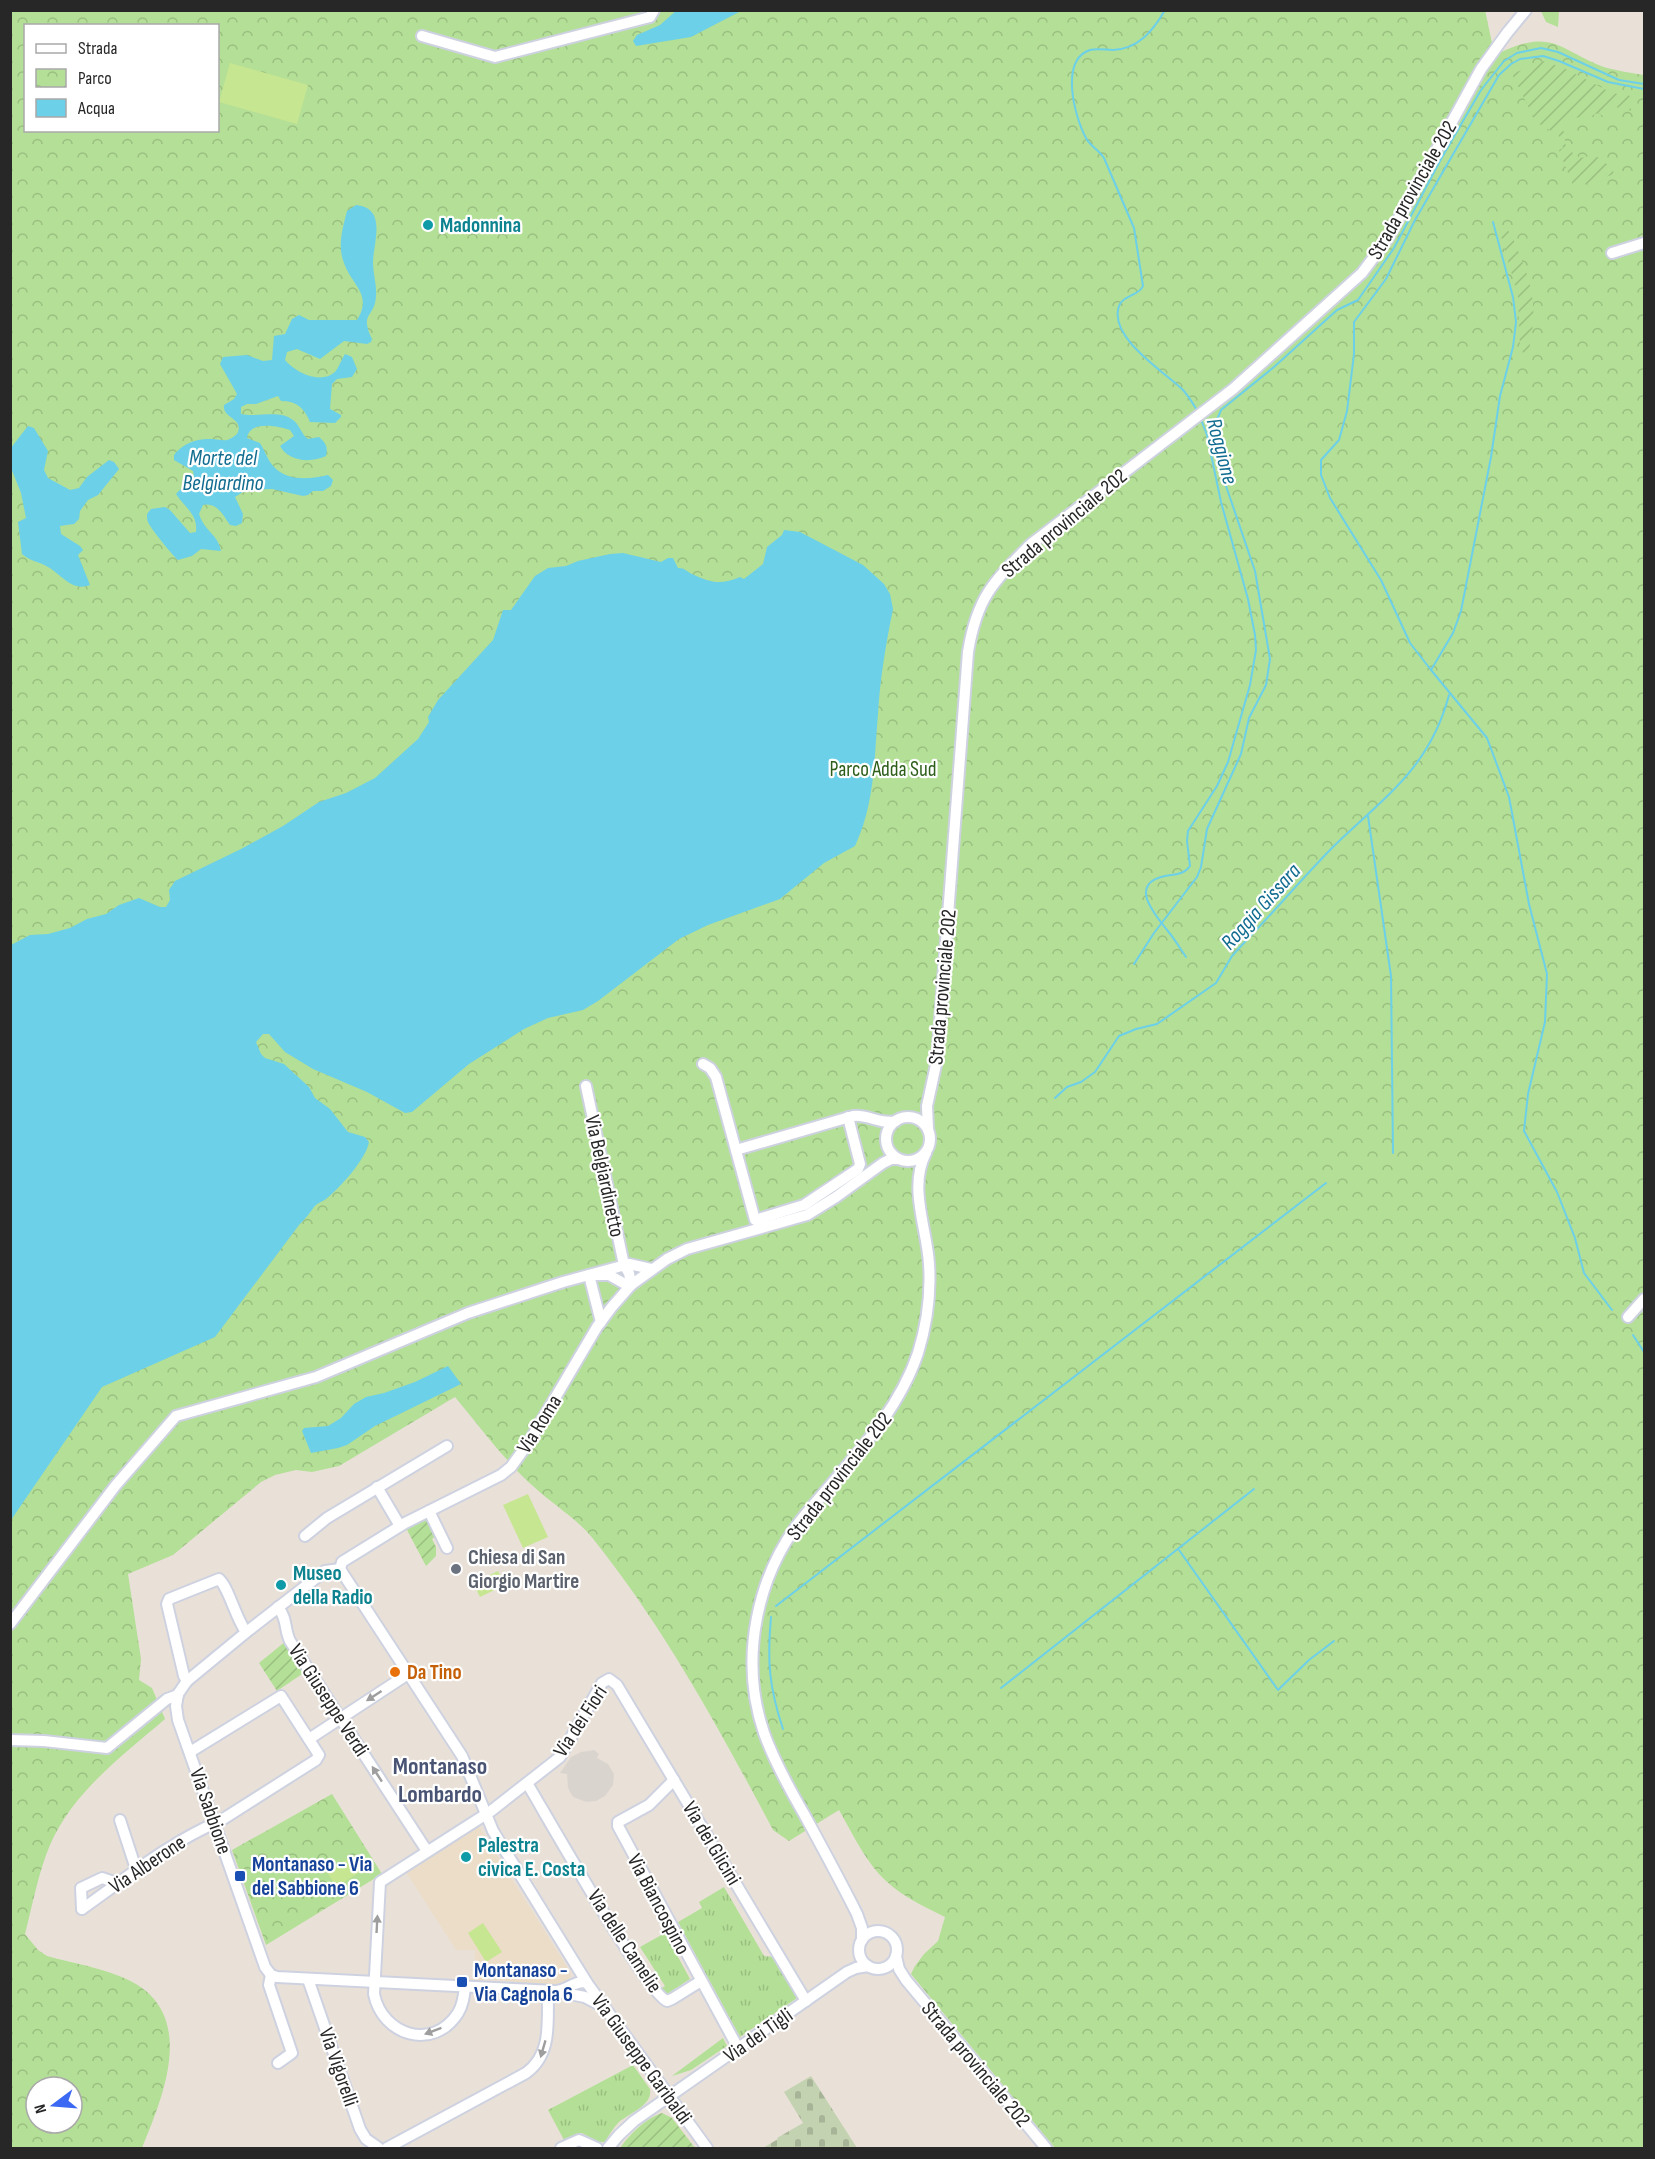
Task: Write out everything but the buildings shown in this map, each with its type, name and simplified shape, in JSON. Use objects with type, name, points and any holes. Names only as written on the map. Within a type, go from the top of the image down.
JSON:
[{"type":"street","points":[[422,36],[495,57],[650,16],[654,10]]},
{"type":"street","name":"Strada provinciale 202","points":[[906,1980],[894,1970],[868,1966],[861,1957],[862,1928],[857,1914],[778,1766],[764,1731],[755,1695],[753,1653],[757,1618],[765,1583],[780,1552],[802,1519],[887,1414],[901,1393],[915,1362],[925,1328],[930,1282],[918,1172],[930,1142],[927,1111],[937,1060],[968,652],[978,612],[997,578],[1031,544],[1242,381],[1352,283],[1370,264],[1388,238],[1481,69],[1506,33],[1526,10]]},
{"type":"street","points":[[1612,253],[1644,243]]},
{"type":"street","points":[[703,1064],[710,1068],[716,1077],[755,1221],[788,1212],[815,1200],[860,1168],[848,1117]]},
{"type":"street","name":"Via Belgiardinetto","points":[[586,1086],[624,1266],[629,1273],[626,1283]]},
{"type":"street","points":[[736,1150],[848,1117],[860,1115],[874,1120],[896,1121],[920,1111],[929,1096]]},
{"type":"street","points":[[908,1117],[920,1120],[928,1129]]},
{"type":"street","name":"Strada provinciale 202","points":[[874,1120],[884,1132],[892,1155],[911,1171],[919,1196]]},
{"type":"street","points":[[879,1167],[885,1154],[891,1126],[896,1121]]},
{"type":"street","points":[[899,1159],[913,1161],[926,1153]]},
{"type":"street","name":"Via Roma","points":[[187,1681],[325,1571],[340,1569],[342,1562],[400,1526],[501,1475],[511,1467],[529,1442],[601,1322],[623,1293],[626,1283],[687,1249],[807,1215],[889,1160],[899,1159]]},
{"type":"street","points":[[10,1624],[116,1485],[176,1416],[316,1377],[468,1314],[589,1275],[629,1264],[651,1269]]},
{"type":"street","points":[[589,1275],[609,1275],[626,1283]]},
{"type":"street","points":[[589,1275],[601,1322]]},
{"type":"street","points":[[1628,1317],[1644,1299]]},
{"type":"street","points":[[305,1536],[327,1518],[447,1446]]},
{"type":"street","points":[[377,1487],[400,1526]]},
{"type":"street","points":[[429,1511],[447,1548]]},
{"type":"street","name":"Via Giuseppe Garibaldi","points":[[340,1569],[462,1756],[496,1836],[587,1983],[707,2148]]},
{"type":"street","points":[[10,1740],[107,1748],[167,1699],[178,1695],[187,1681],[168,1601],[219,1579],[224,1584],[237,1620],[246,1632]]},
{"type":"street","name":"Via Giuseppe Verdi","points":[[278,1607],[285,1618],[290,1641],[427,1851]]},
{"type":"street","points":[[190,1752],[281,1696],[309,1739],[408,1674]]},
{"type":"street","name":"Via dei Fiori","points":[[374,1982],[380,1882],[486,1814],[560,1757],[604,1681],[612,1680],[617,1685]]},
{"type":"street","name":"Via dei Glicini","points":[[617,1685],[806,2001]]},
{"type":"street","name":"Via Sabbione","points":[[178,1695],[177,1713],[265,1967],[270,1975],[269,1985],[292,2053],[278,2063]]},
{"type":"street","name":"Via Alberone","points":[[117,1883],[102,1878],[81,1888],[82,1909],[136,1869],[316,1760],[319,1755],[309,1739]]},
{"type":"street","name":"Via Biancospino","points":[[674,1780],[649,1805],[618,1822],[618,1826],[738,2048]]},
{"type":"street","name":"Via delle Camelie","points":[[527,1783],[609,1921],[662,1999],[667,2001],[701,1981]]},
{"type":"street","points":[[120,1820],[136,1869]]},
{"type":"street","name":"Strada provinciale 202","points":[[857,1914],[868,1925],[889,1934],[896,1941],[899,1969],[906,1980],[1046,2148]]},
{"type":"street","points":[[861,1946],[869,1933],[879,1930]]},
{"type":"street","name":"Via dei Tigli","points":[[609,2148],[625,2129],[668,2097],[847,1972],[856,1963],[861,1946]]},
{"type":"street","points":[[885,1968],[896,1956]]},
{"type":"street","points":[[574,1984],[578,1977],[575,1963]]},
{"type":"street","name":"Via dei Tigli","points":[[847,1972],[868,1966]]},
{"type":"street","points":[[270,1975],[308,1979],[552,1991],[565,1990],[582,1981],[587,1983],[585,1992],[577,1996]]},
{"type":"street","name":"Via Vigorelli","points":[[308,1979],[360,2129],[366,2139],[379,2148]]},
{"type":"street","points":[[374,1982],[376,2003],[385,2019],[401,2031],[418,2035],[435,2031],[451,2021],[461,2007],[465,1987]]},
{"type":"street","points":[[552,1991],[595,2001],[605,2009]]},
{"type":"street","points":[[387,2148],[526,2073],[535,2065],[546,2044],[552,1991]]},
{"type":"street","points":[[561,2148],[579,2140],[597,2148]]},
{"type":"shaded area","points":[[594,1750],[599,1754],[597,1758],[608,1764],[614,1774],[613,1785],[605,1796],[596,1801],[586,1802],[573,1797],[568,1788],[567,1774],[560,1773],[571,1757],[581,1752]]},
{"type":"shaded area","points":[[478,1825],[569,1970],[571,1976],[568,1982],[558,1986],[487,1979],[474,1982],[475,1950],[456,1950],[406,1872]]},
{"type":"green space","name":"Parco Adda Sud","points":[[1485,10],[1492,43],[1501,52],[1519,45],[1546,42],[1607,68],[1644,75],[1644,2148],[1055,2148],[911,1974],[924,1954],[938,1941],[945,1917],[910,1898],[879,1874],[839,1810],[789,1841],[773,1830],[690,1681],[620,1574],[573,1518],[522,1476],[455,1397],[339,1466],[312,1472],[296,1470],[275,1475],[261,1482],[173,1555],[128,1574],[141,1659],[139,1680],[152,1688],[165,1719],[100,1776],[72,1808],[60,1826],[42,1866],[25,1934],[38,1950],[47,1956],[93,1967],[136,1984],[154,1999],[165,2018],[170,2039],[165,2084],[142,2148],[11,2148],[11,11]]},
{"type":"green space","points":[[1604,10],[1559,11],[1558,27],[1546,22],[1541,11]]},
{"type":"green space","points":[[1543,61],[1564,68],[1612,93],[1631,96],[1631,111],[1620,106],[1618,108],[1613,104],[1603,116],[1597,112],[1594,115],[1574,118],[1570,116],[1563,127],[1566,148],[1580,158],[1595,155],[1612,168],[1614,174],[1574,188],[1559,150],[1563,148],[1558,133],[1553,135],[1551,131],[1536,122],[1512,74]]},
{"type":"green space","points":[[230,63],[308,85],[297,124],[219,102]]},
{"type":"green space","points":[[1505,227],[1516,245],[1532,296],[1533,319],[1527,360],[1520,347],[1518,296],[1499,229]]},
{"type":"green space","points":[[528,1494],[548,1537],[523,1548],[503,1505]]},
{"type":"green space","points":[[425,1518],[436,1536],[432,1539],[436,1547],[436,1556],[426,1566],[406,1528]]},
{"type":"green space","points":[[498,1571],[505,1585],[480,1597],[473,1583]]},
{"type":"green space","points":[[286,1641],[305,1672],[277,1691],[259,1663]]},
{"type":"green space","points":[[332,1794],[382,1874],[266,1945],[232,1850]]},
{"type":"green space","points":[[350,1857],[360,1872],[336,1887],[327,1872]]},
{"type":"green space","points":[[724,1887],[764,1956],[774,1957],[797,1998],[740,2037],[678,1922],[702,1908],[699,1902]]},
{"type":"green space","points":[[483,1923],[502,1952],[486,1962],[468,1933]]},
{"type":"green space","points":[[665,1933],[690,1979],[667,1994],[662,1988],[665,1986],[640,1947]]},
{"type":"green space","points":[[723,2038],[727,2046],[691,2070],[672,2076]]},
{"type":"green space","points":[[633,2065],[650,2089],[648,2100],[619,2122],[605,2142],[599,2142],[582,2133],[564,2140],[548,2110]]},
{"type":"green space","points":[[811,2076],[857,2148],[763,2148],[803,2123],[784,2092]]},
{"type":"green space","points":[[662,2113],[672,2118],[695,2148],[620,2148],[638,2128]]},
{"type":"water","points":[[677,10],[741,11],[691,37],[636,46],[633,41],[637,35],[660,25]]},
{"type":"water","name":"Morte del Belgiardino","points":[[356,205],[372,213],[377,228],[373,263],[376,296],[367,319],[371,342],[367,344],[344,341],[320,359],[297,349],[287,352],[285,360],[301,372],[322,377],[335,372],[345,354],[352,357],[357,369],[352,377],[337,379],[332,384],[330,409],[341,417],[335,423],[310,422],[299,406],[281,401],[278,396],[241,407],[241,414],[274,414],[287,417],[295,422],[308,439],[319,437],[326,445],[326,456],[314,460],[295,458],[280,446],[294,436],[290,430],[272,426],[259,427],[249,432],[247,438],[260,443],[270,462],[280,472],[300,478],[328,475],[333,480],[331,486],[323,491],[313,491],[303,496],[272,489],[246,490],[235,497],[243,514],[242,523],[236,526],[230,525],[216,507],[203,505],[199,514],[221,551],[201,549],[192,556],[178,560],[151,527],[147,514],[151,509],[165,507],[190,533],[196,532],[193,516],[176,494],[194,477],[193,471],[174,460],[174,455],[182,447],[196,440],[227,440],[238,432],[238,424],[224,409],[224,405],[234,399],[237,394],[220,364],[223,357],[247,355],[263,361],[272,360],[274,336],[285,334],[292,319],[299,315],[309,320],[357,320],[363,303],[362,297],[344,263],[341,243],[347,211]]},
{"type":"water","points":[[28,426],[34,428],[48,451],[44,470],[48,478],[70,490],[79,488],[87,477],[109,460],[114,462],[119,469],[98,495],[88,500],[74,524],[60,526],[61,534],[83,550],[78,555],[90,585],[84,587],[72,584],[48,567],[22,554],[18,522],[26,518],[21,493],[11,468],[10,449]]},
{"type":"water","points":[[784,530],[800,532],[863,565],[884,584],[890,594],[893,609],[882,674],[873,781],[862,830],[855,846],[824,863],[780,899],[708,925],[679,939],[583,1010],[548,1018],[524,1029],[469,1064],[412,1112],[405,1113],[367,1092],[313,1069],[285,1052],[269,1034],[263,1034],[256,1042],[261,1054],[265,1058],[284,1064],[309,1087],[315,1098],[330,1109],[348,1132],[365,1137],[369,1142],[363,1157],[345,1181],[315,1206],[299,1225],[215,1337],[102,1387],[11,1520],[11,945],[30,935],[48,934],[70,928],[139,898],[160,907],[166,907],[170,900],[169,890],[175,881],[283,826],[319,802],[346,793],[375,778],[418,739],[429,722],[428,717],[438,700],[493,640],[503,610],[511,610],[535,576],[548,568],[623,553],[661,562],[673,558],[678,568],[711,581],[721,582],[740,577],[744,579],[763,564],[767,547],[782,535]]},
{"type":"water","points":[[448,1366],[461,1384],[375,1426],[347,1445],[311,1453],[302,1431],[304,1428],[328,1426],[366,1397],[415,1382]]},
{"type":"waterway","name":"Roggione","points":[[1165,10],[1150,32],[1130,46],[1113,50],[1090,50],[1080,56],[1072,77],[1072,90],[1082,129],[1088,141],[1104,158],[1134,228],[1143,286],[1119,306],[1118,318],[1122,330],[1139,352],[1184,392],[1198,412]]},
{"type":"waterway","points":[[1134,964],[1154,933],[1197,877],[1201,867],[1207,829],[1241,754],[1249,718],[1266,685],[1270,659],[1255,571],[1226,486],[1216,422],[1221,410],[1274,367],[1337,310],[1358,300],[1394,248],[1481,90],[1504,61],[1517,53],[1541,48],[1558,52],[1619,80],[1644,84]]},
{"type":"waterway","points":[[1431,670],[1410,643],[1381,580],[1330,498],[1321,475],[1321,460],[1339,440],[1347,411],[1354,354],[1354,322],[1386,279],[1415,220],[1499,75],[1511,64],[1520,59],[1543,56],[1608,82],[1644,89]]},
{"type":"waterway","points":[[1493,222],[1513,297],[1516,322],[1513,347],[1500,396],[1491,457],[1461,611],[1453,633],[1431,670],[1487,738],[1509,797],[1529,904],[1547,974],[1545,1022],[1528,1094],[1524,1131],[1557,1192],[1575,1238],[1584,1273],[1612,1310]]},
{"type":"waterway","name":"Roggione","points":[[1186,957],[1151,908],[1146,892],[1148,885],[1154,880],[1182,873],[1190,866],[1188,831],[1217,786],[1228,762],[1250,685],[1256,650],[1248,599],[1221,502],[1207,435],[1200,417]]},
{"type":"waterway","name":"Roggia Gissara","points":[[1055,1098],[1067,1087],[1081,1082],[1095,1072],[1119,1036],[1157,1024],[1216,983],[1232,956],[1300,882],[1404,779],[1430,742],[1441,720],[1449,695]]},
{"type":"waterway","points":[[1368,816],[1391,976],[1393,1153]]},
{"type":"waterway","points":[[776,1606],[1326,1183]]},
{"type":"waterway","points":[[1633,1335],[1644,1352]]},
{"type":"waterway","points":[[1001,1688],[1254,1489]]},
{"type":"waterway","points":[[1179,1550],[1278,1690],[1309,1660],[1334,1641]]},
{"type":"waterway","points":[[771,1617],[770,1674],[783,1729]]},
{"type":"place","name":"Madonnina","points":[[428,225]]},
{"type":"place","name":"Chiesa di San Giorgio Martire","points":[[456,1569]]},
{"type":"place","name":"Museo della Radio","points":[[281,1585]]},
{"type":"place","name":"Da Tino","points":[[395,1672]]},
{"type":"place","name":"Palestra civica E. Costa","points":[[466,1857]]},
{"type":"place","name":"Montanaso - Via del Sabbione 6","points":[[240,1876]]},
{"type":"place","name":"Montanaso - Via Cagnola 6","points":[[462,1982]]},
{"type":"district","name":"Montanaso Lombardo","points":[[440,1780]]}]
